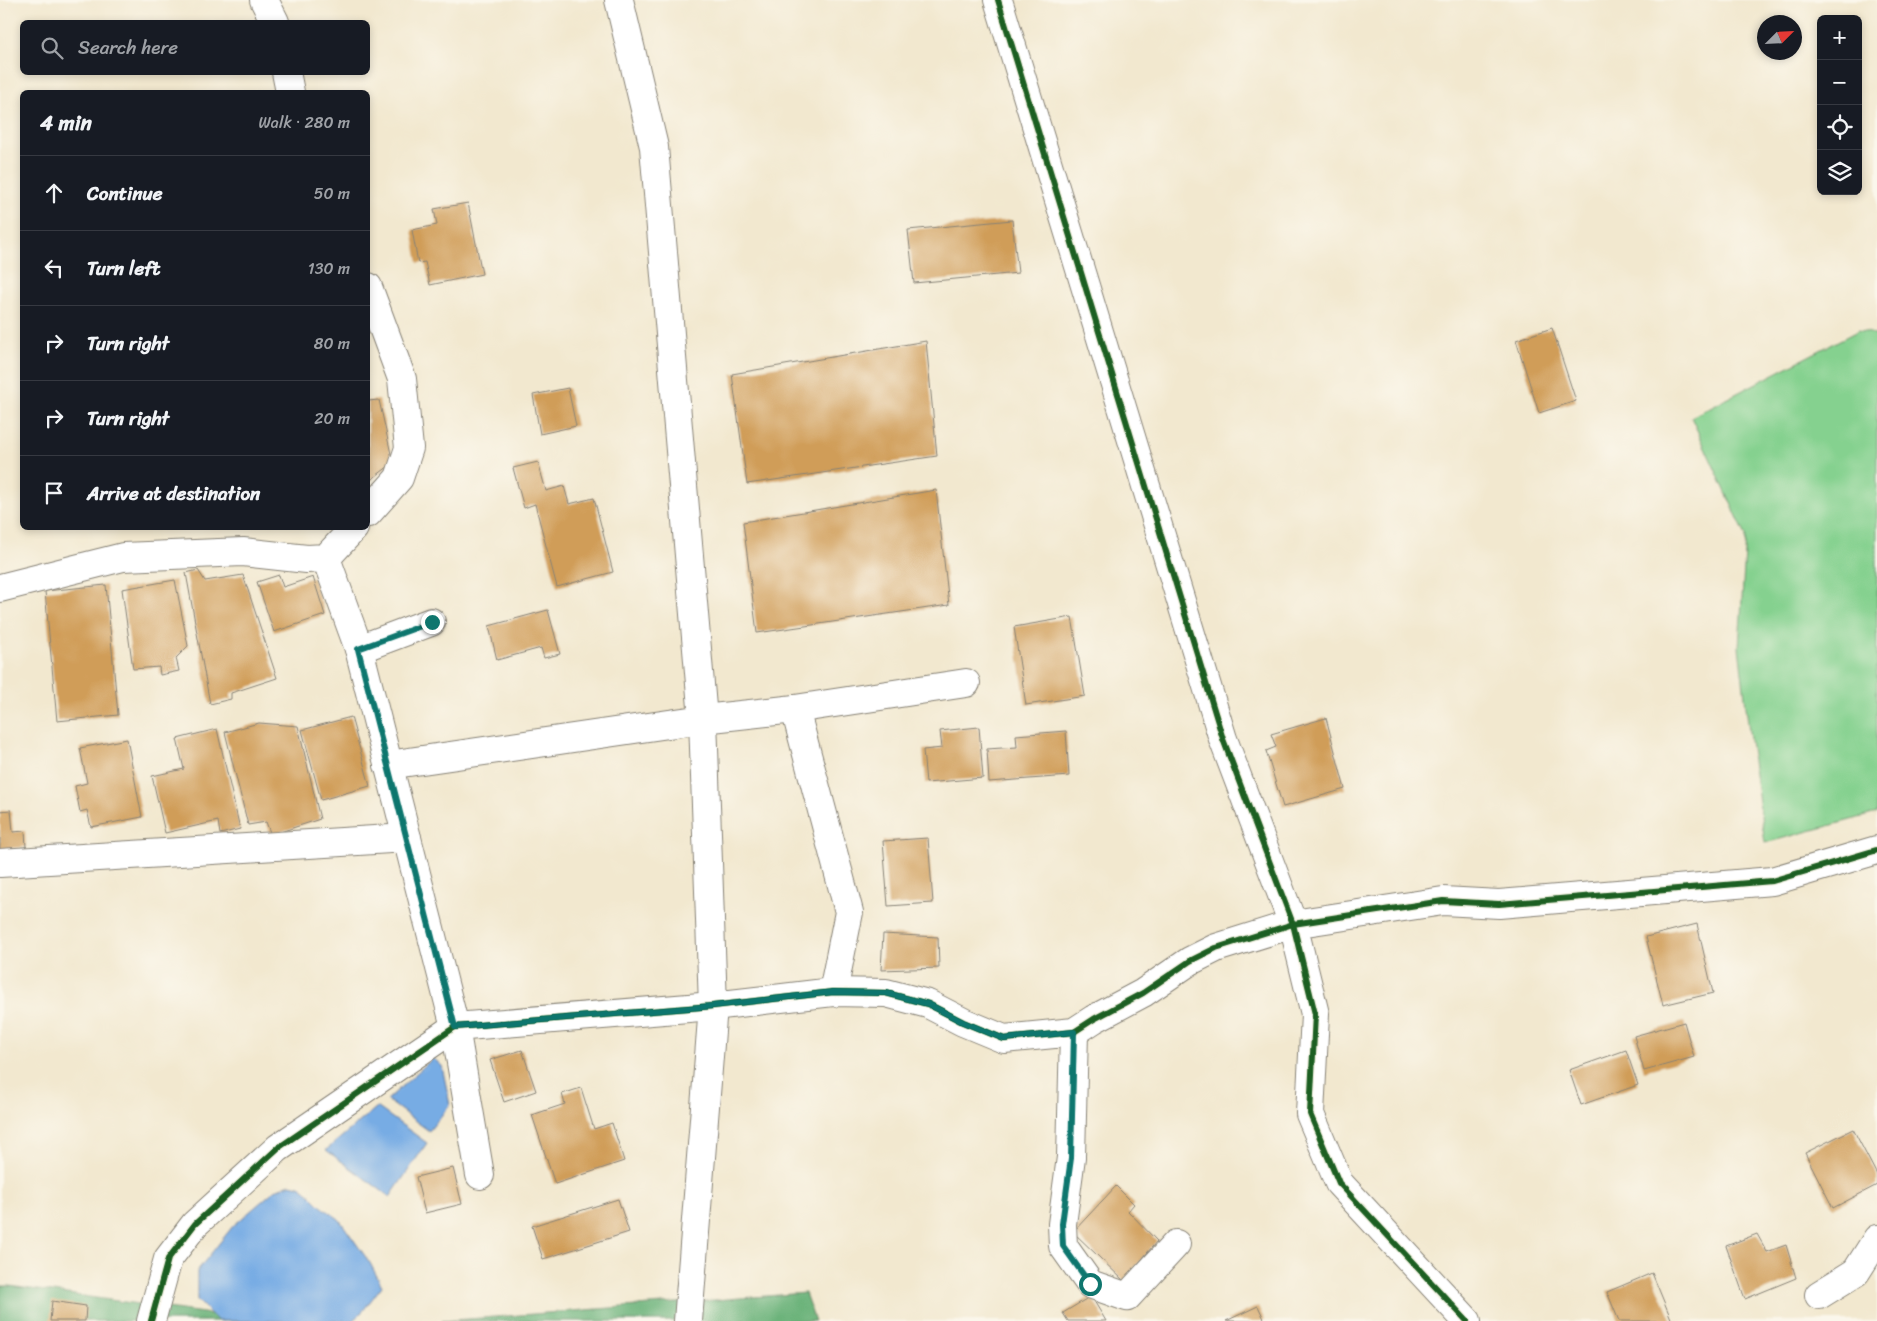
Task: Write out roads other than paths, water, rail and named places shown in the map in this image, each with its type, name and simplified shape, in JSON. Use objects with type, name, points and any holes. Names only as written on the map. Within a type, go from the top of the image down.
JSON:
[{"type":"street","points":[[264,0],[274,20]]},
{"type":"street","points":[[619,0],[654,147],[703,719],[713,1006],[688,1321]]},
{"type":"street","points":[[998,0],[1223,739],[1293,924],[1315,1014],[1310,1114],[1339,1183],[1467,1321]]},
{"type":"street","points":[[287,75],[290,90]]},
{"type":"street","points":[[370,292],[402,379],[409,448],[399,478],[370,511]]},
{"type":"street","points":[[0,588],[122,557],[243,552],[307,559],[326,558],[352,530]]},
{"type":"street","points":[[326,558],[358,649],[455,1027],[480,1175]]},
{"type":"street","points":[[358,649],[432,622]]},
{"type":"street","points":[[388,765],[703,719],[795,709],[966,683]]},
{"type":"street","points":[[795,709],[849,912],[833,992]]},
{"type":"street","points":[[0,863],[407,838]]},
{"type":"street","points":[[150,1321],[168,1259],[195,1224],[278,1148],[455,1027],[713,1006],[833,992],[886,993],[928,1004],[963,1022],[1004,1039],[1074,1032],[1143,993],[1190,960],[1216,948],[1293,924],[1444,901],[1499,904],[1772,881],[1877,850]]},
{"type":"street","points":[[1074,1032],[1071,1158],[1062,1224],[1063,1246],[1090,1284],[1127,1297],[1176,1244]]},
{"type":"street","points":[[1819,1295],[1856,1272],[1877,1239]]},
{"type":"water","points":[[433,1058],[442,1066],[450,1105],[429,1131],[387,1100]]},
{"type":"water","points":[[377,1107],[427,1143],[390,1197],[326,1150]]},
{"type":"water","points":[[290,1184],[301,1186],[321,1206],[339,1219],[370,1263],[382,1286],[362,1312],[352,1321],[218,1321],[197,1300],[197,1271],[233,1226],[275,1190]]}]
